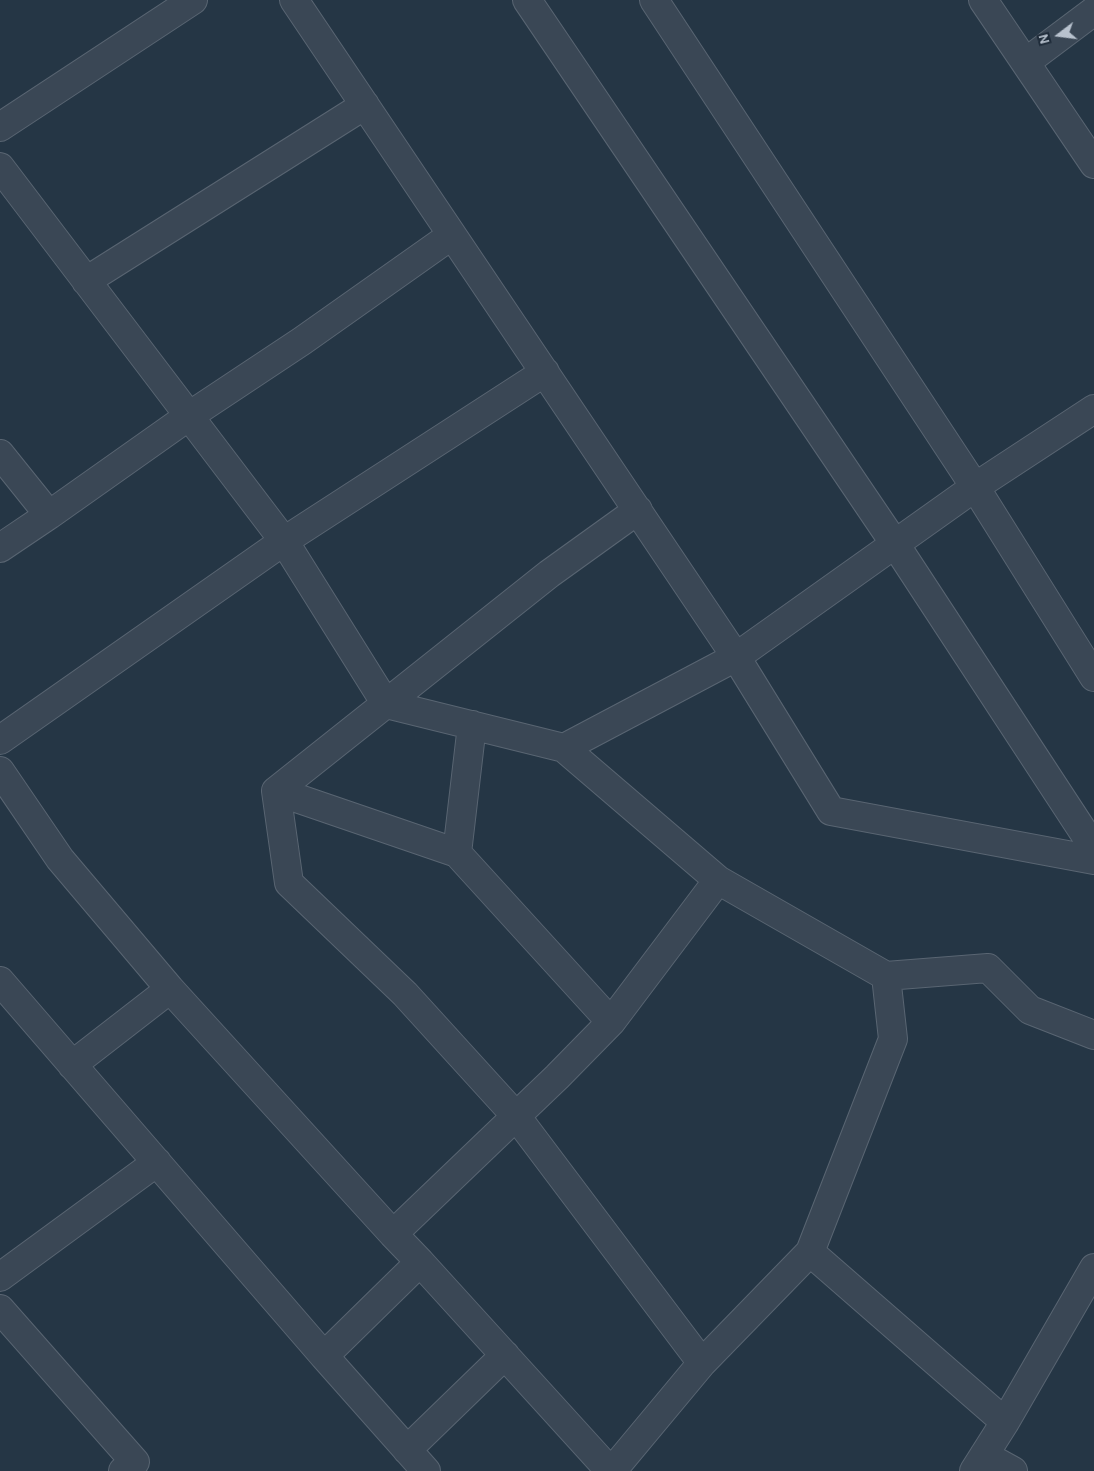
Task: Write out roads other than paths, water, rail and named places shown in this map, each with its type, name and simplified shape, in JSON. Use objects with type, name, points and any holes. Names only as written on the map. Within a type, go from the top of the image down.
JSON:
[{"type":"street","points":[[0,127],[193,0]]},
{"type":"street","points":[[294,0],[736,657],[831,811],[1094,860]]},
{"type":"street","points":[[527,0],[895,544],[1094,848]]},
{"type":"street","points":[[654,0],[975,487],[1094,678]]},
{"type":"street","points":[[983,0],[1094,164]]},
{"type":"street","points":[[1026,62],[1094,12]]},
{"type":"street","points":[[86,281],[365,105]]},
{"type":"street","points":[[0,167],[284,541],[386,704],[564,748],[718,880],[886,976],[988,968],[1030,1010],[1094,1035]]},
{"type":"street","points":[[0,548],[50,516],[188,416],[302,341],[452,235]]},
{"type":"street","points":[[0,740],[284,541],[545,372]]},
{"type":"street","points":[[564,748],[736,657],[975,487],[1094,409]]},
{"type":"street","points":[[0,454],[50,516]]},
{"type":"street","points":[[276,791],[549,574],[638,510]]},
{"type":"street","points":[[457,853],[472,725]]},
{"type":"street","points":[[0,771],[60,859],[170,989],[611,1471],[702,1364],[810,1252],[893,1039],[886,976]]},
{"type":"street","points":[[276,791],[457,853],[611,1022]]},
{"type":"street","points":[[276,791],[289,883],[405,994],[516,1116],[702,1364]]},
{"type":"street","points":[[393,1234],[557,1077],[611,1022],[718,880]]},
{"type":"street","points":[[0,981],[324,1356],[426,1471]]},
{"type":"street","points":[[72,1065],[170,989]]},
{"type":"street","points":[[0,1277],[157,1162]]},
{"type":"street","points":[[810,1252],[1005,1422]]},
{"type":"street","points":[[324,1356],[420,1262]]},
{"type":"street","points":[[1013,1471],[979,1463],[1005,1422],[1094,1268]]},
{"type":"street","points":[[0,1309],[134,1468]]},
{"type":"street","points":[[407,1450],[505,1355]]}]
